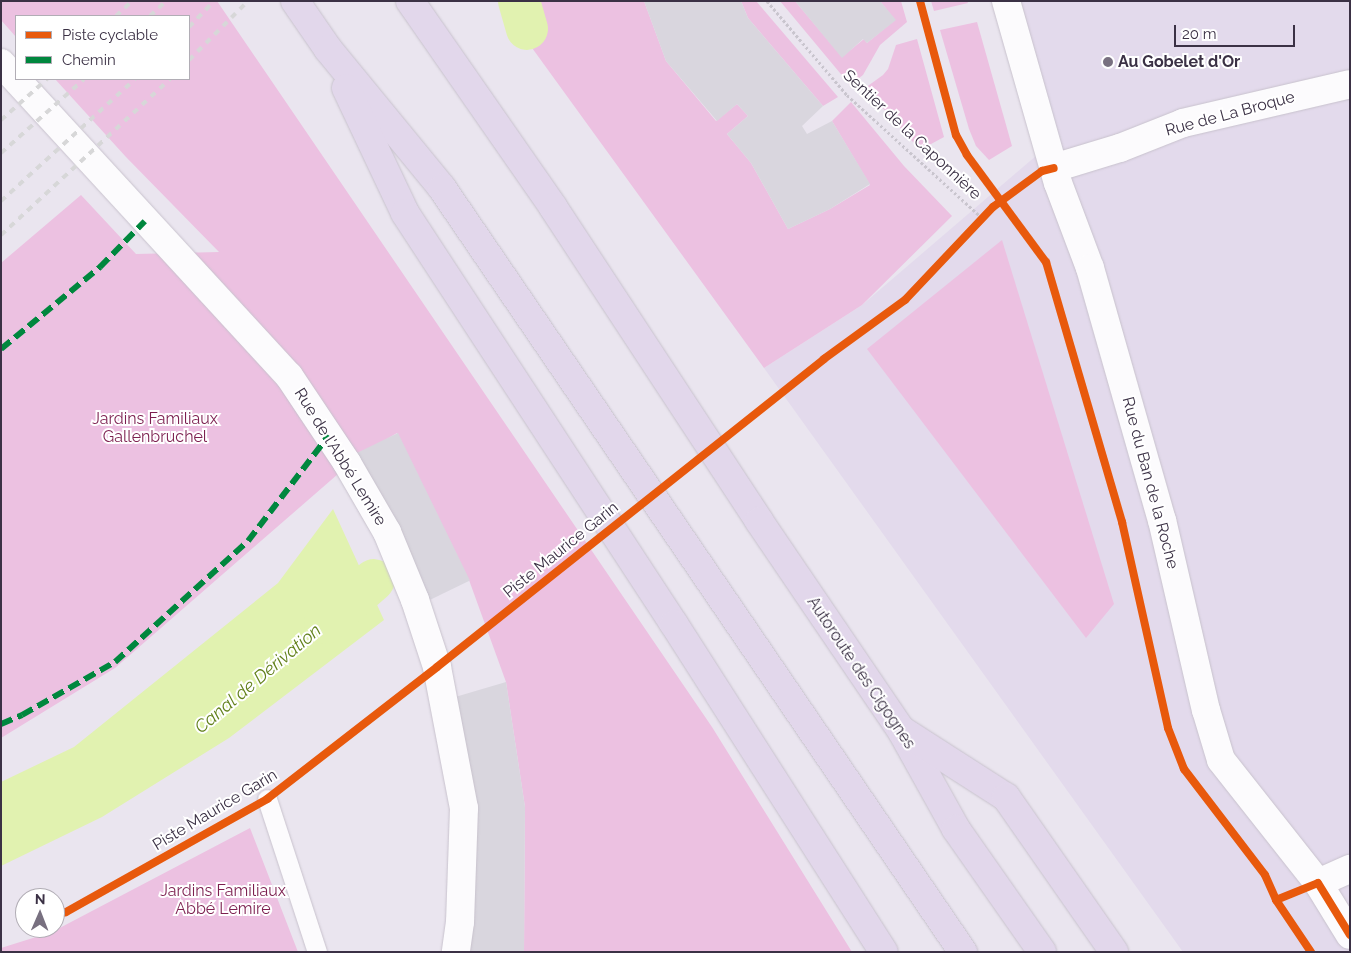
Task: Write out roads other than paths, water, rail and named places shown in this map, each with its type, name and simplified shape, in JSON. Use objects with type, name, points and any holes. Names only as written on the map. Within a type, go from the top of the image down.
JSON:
[{"type":"highway","points":[[294,1],[324,43],[442,188],[963,952]]},
{"type":"highway","name":"Autoroute des Cigognes","points":[[410,1],[553,207],[759,521],[902,730],[956,829],[1042,952]]},
{"type":"highway","points":[[324,43],[405,213],[674,624],[884,952]]},
{"type":"highway","points":[[902,730],[1006,797],[1114,952]]},
{"type":"street","name":"Rue du Ban de la Roche","points":[[1006,1],[1054,168],[1090,268],[1162,520],[1206,710],[1221,760],[1318,883],[1350,935]]},
{"type":"street","name":"Rue de l'Abbé Lemire","points":[[1,63],[15,78]]},
{"type":"street","name":"Rue de l'Abbé Lemire","points":[[17,80],[289,376],[348,463],[387,532],[415,600],[437,667],[464,808],[460,922],[456,952]]},
{"type":"street","name":"Rue de La Broque","points":[[1054,168],[1120,148],[1183,123],[1350,84]]},
{"type":"street","points":[[1318,883],[1350,869]]},
{"type":"lane","points":[[267,799],[317,952]]},
{"type":"water","points":[[333,509],[384,620],[229,738],[102,817],[1,866],[1,782],[74,747],[278,583]]},
{"type":"waterway","name":"Canal de Dérivation","points":[[519,1],[527,29]]},
{"type":"waterway","name":"Canal de Dérivation","points":[[325,623],[374,580]]},
{"type":"railway","points":[[117,15],[132,1]]},
{"type":"railway","points":[[151,15],[166,1]]},
{"type":"railway","points":[[190,26],[214,1]]},
{"type":"railway","points":[[190,59],[248,1]]},
{"type":"railway","points":[[1,120],[46,80]]},
{"type":"railway","points":[[1,153],[83,80]]},
{"type":"railway","points":[[1,201],[134,80]]},
{"type":"railway","points":[[1,235],[169,80]]},
{"type":"place","name":"Au Gobelet d'Or","points":[[1108,62]]},
{"type":"park label","name":"Jardins Familiaux Gallenbruchel","points":[[155,428]]},
{"type":"park label","name":"Jardins Familiaux Abbé Lemire","points":[[223,900]]}]
